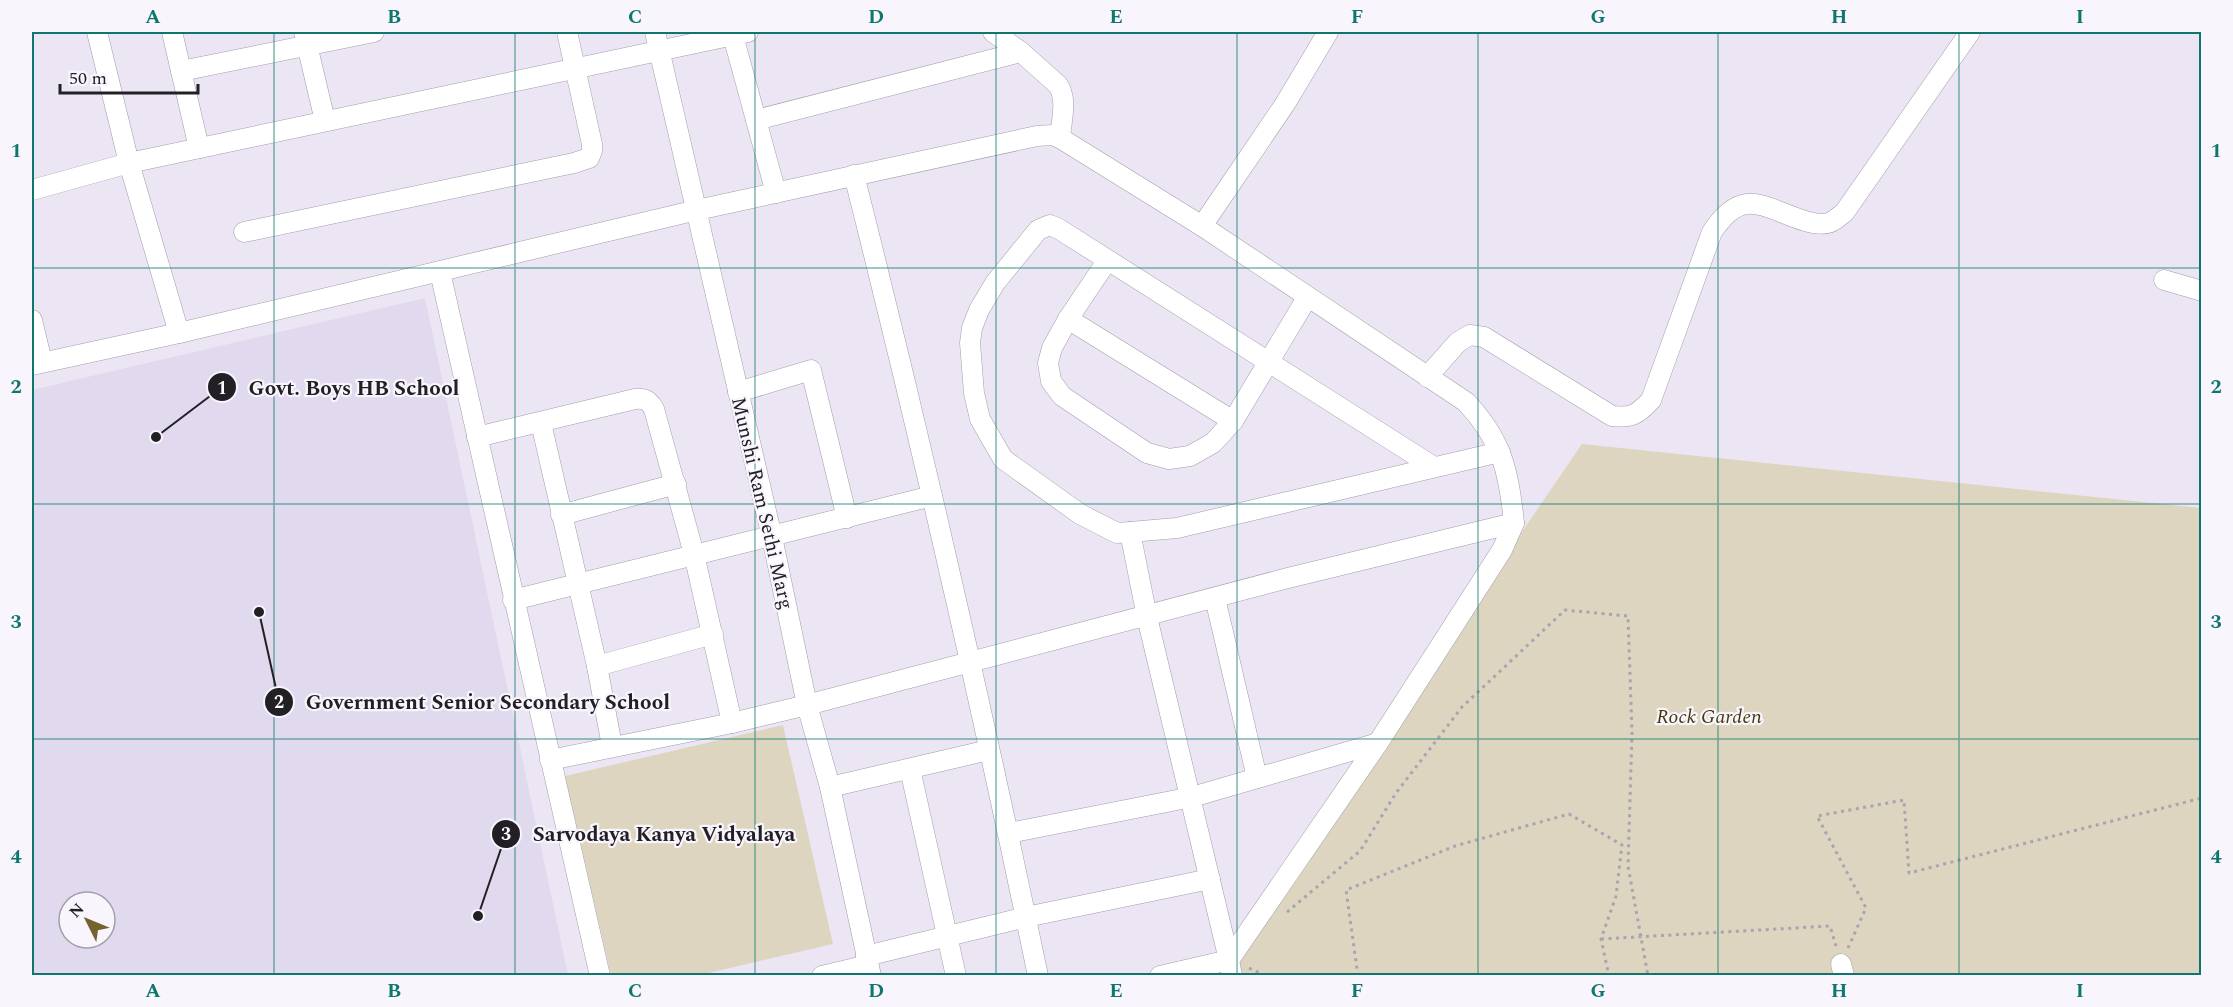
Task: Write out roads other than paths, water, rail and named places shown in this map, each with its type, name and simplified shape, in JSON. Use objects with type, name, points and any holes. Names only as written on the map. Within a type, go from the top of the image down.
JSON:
[{"type":"street","points":[[97,32],[129,163],[179,333]]},
{"type":"street","points":[[172,32],[199,148]]},
{"type":"street","points":[[181,71],[306,39],[374,32]]},
{"type":"street","points":[[244,232],[589,158],[592,144],[577,68],[567,32]]},
{"type":"street","name":"Munshi Ram Sethi Marg","points":[[655,32],[772,537],[807,705],[830,787],[868,965]]},
{"type":"street","points":[[993,32],[1021,52],[1058,85],[1062,92],[1060,138]]},
{"type":"street","points":[[1202,226],[1285,104],[1328,32]]},
{"type":"street","points":[[1427,377],[1458,342],[1470,335],[1484,337],[1612,416],[1627,417],[1640,412],[1651,400],[1712,231],[1724,214],[1739,204],[1759,204],[1814,224],[1830,223],[1844,213],[1970,32]]},
{"type":"street","points":[[32,190],[129,163],[738,33],[756,120],[776,193]]},
{"type":"street","points":[[306,39],[325,122]]},
{"type":"street","points":[[756,120],[1021,52]]},
{"type":"street","points":[[32,320],[37,363],[179,333],[854,175],[1037,136],[1052,135],[1060,138],[1202,226],[1466,402],[1492,434],[1511,488],[1514,523],[1502,550],[1231,968]]},
{"type":"street","points":[[854,175],[932,496],[1009,833],[1038,975]]},
{"type":"street","points":[[1434,467],[1270,361],[1050,225],[1038,230],[995,283],[979,310],[972,328],[970,343],[974,393],[980,419],[1003,459],[1080,514],[1117,532],[1177,528],[1500,452]]},
{"type":"street","points":[[1107,261],[1068,319],[1052,348],[1048,363],[1051,381],[1062,396],[1146,453],[1169,459],[1190,456],[1213,442],[1233,421],[1307,298]]},
{"type":"street","points":[[440,272],[600,975]]},
{"type":"street","points":[[2164,280],[2202,291]]},
{"type":"street","points":[[1068,319],[1233,421]]},
{"type":"street","points":[[738,392],[811,370],[847,518]]},
{"type":"street","points":[[477,437],[635,399],[649,401],[654,409],[676,484],[713,634],[732,723]]},
{"type":"street","points":[[540,423],[597,666],[612,746]]},
{"type":"street","points":[[561,515],[676,484]]},
{"type":"street","points":[[513,600],[932,496]]},
{"type":"street","points":[[550,760],[732,723],[807,705],[1215,598],[1514,523]]},
{"type":"street","points":[[1130,532],[1147,617],[1192,797],[1231,968]]},
{"type":"street","points":[[1215,598],[1257,778]]},
{"type":"street","points":[[597,666],[713,634]]},
{"type":"street","points":[[1009,833],[1192,797],[1378,743]]},
{"type":"street","points":[[830,787],[989,750]]},
{"type":"street","points":[[910,768],[956,975]]},
{"type":"street","points":[[822,975],[868,965],[947,936],[1026,917],[1210,879]]},
{"type":"street","points":[[1160,975],[1231,968]]},
{"type":"place","name":"Govt. Boys HB School","points":[[156,437]]},
{"type":"place","name":"Government Senior Secondary School","points":[[259,612]]},
{"type":"place","name":"Sarvodaya Kanya Vidyalaya","points":[[478,916]]},
{"type":"park label","name":"Rock Garden","points":[[1709,716]]}]
